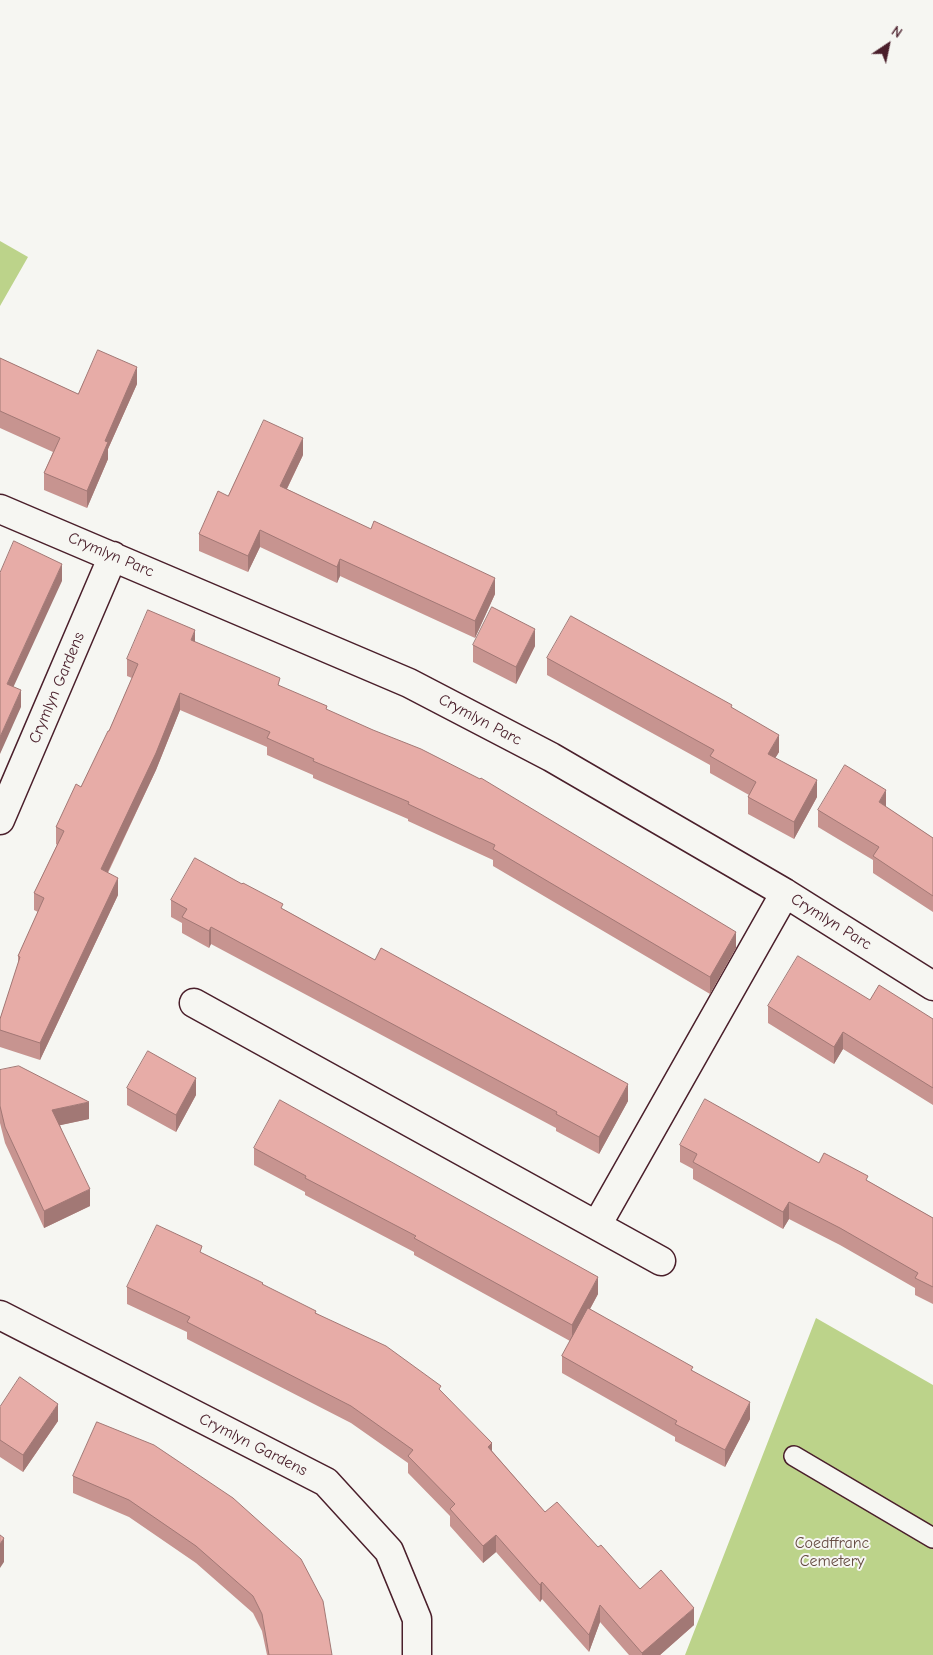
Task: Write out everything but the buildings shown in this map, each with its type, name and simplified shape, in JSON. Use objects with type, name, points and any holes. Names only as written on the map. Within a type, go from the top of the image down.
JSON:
[{"type":"street","name":"Crymlyn Parc","points":[[0,508],[409,683],[551,757],[785,893],[933,986]]},
{"type":"street","name":"Crymlyn Gardens","points":[[0,820],[113,556]]},
{"type":"street","points":[[597,1225],[785,893]]},
{"type":"street","points":[[194,1003],[662,1261]]},
{"type":"street","name":"Crymlyn Gardens","points":[[0,1315],[326,1482],[389,1551],[417,1619],[417,1655]]},
{"type":"lane","points":[[794,1456],[933,1538]]},
{"type":"green space","points":[[0,241],[28,257],[0,306]]},
{"type":"green space","name":"Coedffranc Cemetery","points":[[816,1318],[933,1385],[933,1655],[685,1655]]}]
